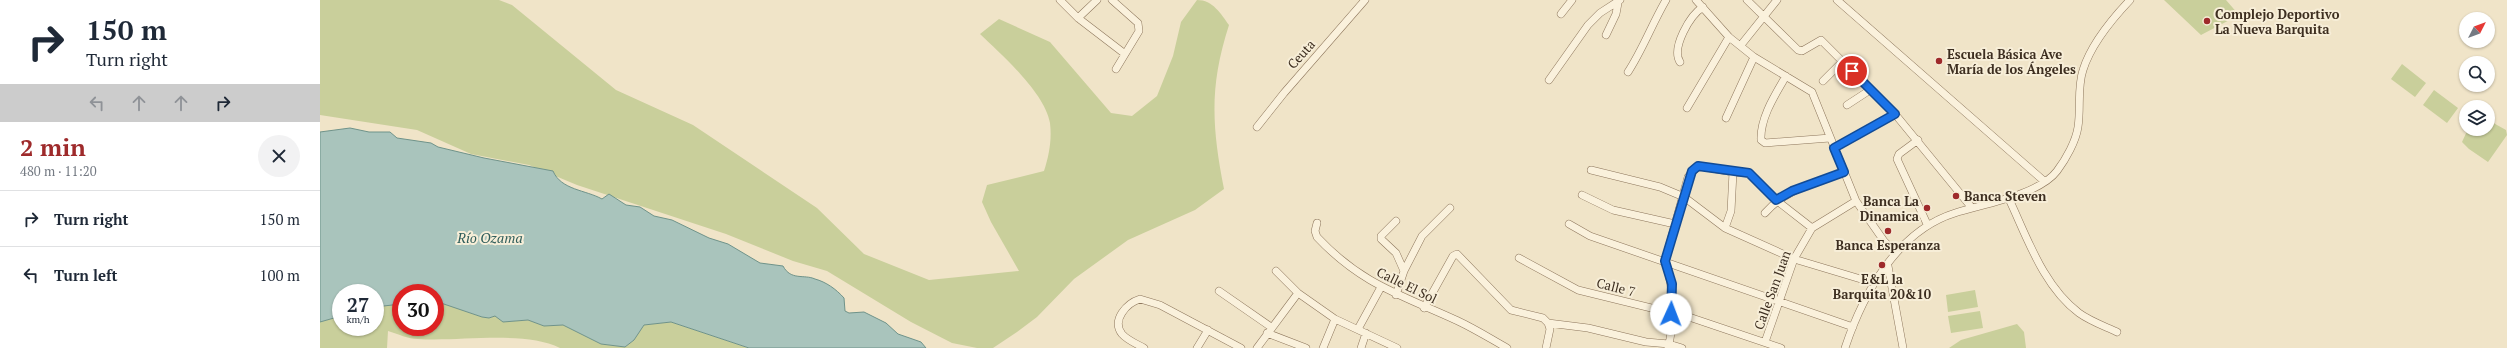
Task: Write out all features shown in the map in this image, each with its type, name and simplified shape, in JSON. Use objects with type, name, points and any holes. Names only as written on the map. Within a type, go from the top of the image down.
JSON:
[{"type":"street","points":[[1060,0],[1078,18],[1125,54]]},
{"type":"street","points":[[1078,18],[1097,0]]},
{"type":"street","points":[[1112,0],[1138,23],[1139,26],[1139,31],[1116,69]]},
{"type":"street","name":"Ceuta","points":[[1258,127],[1284,92],[1365,0]]},
{"type":"street","points":[[1561,14],[1572,0]]},
{"type":"street","points":[[1628,72],[1641,51],[1652,24],[1666,0]]},
{"type":"street","points":[[1696,0],[1729,36],[1754,57],[1812,92],[1856,201],[1884,241],[1896,253]]},
{"type":"street","points":[[1747,0],[1798,50],[1802,51],[1819,39],[1895,114],[1918,140],[1972,208]]},
{"type":"street","points":[[1741,46],[1777,0]]},
{"type":"street","points":[[1837,0],[2044,182]]},
{"type":"street","points":[[1845,348],[1853,327],[1874,283],[1888,266],[1896,253],[1913,235],[1927,224],[1972,208],[2009,198],[2044,182],[2057,172],[2078,128],[2083,69],[2099,39],[2130,0]]},
{"type":"street","points":[[1606,35],[1616,14],[1619,1]]},
{"type":"street","points":[[1549,80],[1588,25],[1600,13],[1619,1]]},
{"type":"street","points":[[1680,62],[1677,58],[1678,49],[1684,32],[1694,12],[1703,6]]},
{"type":"street","points":[[1687,108],[1729,36]]},
{"type":"street","points":[[1726,118],[1754,57]]},
{"type":"street","points":[[1824,81],[1842,62]]},
{"type":"street","points":[[1786,76],[1771,102],[1760,133],[1760,140],[1765,143],[1830,138]]},
{"type":"street","points":[[1846,105],[1870,90]]},
{"type":"street","points":[[1834,148],[1895,114]]},
{"type":"street","points":[[1918,140],[1897,159],[1927,224]]},
{"type":"street","points":[[1668,346],[1672,284],[1665,261],[1684,197],[1688,177],[1698,166],[1749,173],[1776,200],[1812,228]]},
{"type":"street","points":[[1591,170],[1660,187],[1684,197],[1725,228],[1794,259],[1874,283]]},
{"type":"street","points":[[1725,228],[1730,211],[1733,172]]},
{"type":"street","points":[[1765,213],[1776,200],[1792,191],[1844,172]]},
{"type":"street","points":[[1582,195],[1619,212],[1675,224]]},
{"type":"street","points":[[2009,198],[2033,256],[2072,308],[2117,332]]},
{"type":"street","name":"Calle San Juan","points":[[1765,342],[1794,259],[1812,228],[1856,201]]},
{"type":"street","points":[[1396,295],[1404,271],[1422,236],[1450,208]]},
{"type":"street","points":[[1396,221],[1381,236],[1380,240],[1396,254],[1404,271]]},
{"type":"street","name":"Calle El Sol","points":[[1316,223],[1315,231],[1317,237],[1326,247],[1354,270],[1396,295],[1458,321],[1507,348]]},
{"type":"street","points":[[1569,224],[1590,236],[1853,327]]},
{"type":"street","points":[[1424,308],[1453,256],[1457,254],[1511,310],[1543,318],[1548,323],[1550,329],[1546,348]]},
{"type":"street","name":"Calle 7","points":[[1518,258],[1578,290],[1692,318],[1781,348]]},
{"type":"street","points":[[1888,266],[1903,348]]},
{"type":"street","points":[[1276,271],[1298,293],[1335,319],[1397,348]]},
{"type":"street","points":[[1358,329],[1381,287]]},
{"type":"street","points":[[1218,291],[1269,330],[1306,348]]},
{"type":"street","points":[[1257,348],[1298,293]]},
{"type":"street","points":[[1144,348],[1128,339],[1119,327],[1119,318],[1123,312],[1140,299],[1160,305],[1241,348]]},
{"type":"street","points":[[1323,348],[1335,319]]},
{"type":"street","points":[[1548,323],[1588,328],[1646,342],[1682,348]]},
{"type":"street","points":[[1197,348],[1208,330]]},
{"type":"street","points":[[1361,348],[1366,333]]},
{"type":"green space","points":[[320,0],[499,0],[512,5],[616,90],[693,125],[817,208],[864,254],[929,280],[1019,271],[991,222],[982,202],[987,185],[1044,171],[1049,153],[1051,135],[1050,123],[1040,99],[1021,75],[980,34],[999,19],[1050,42],[1111,113],[1132,116],[1157,96],[1173,56],[1181,22],[1197,0],[1208,2],[1216,8],[1229,25],[1218,68],[1214,107],[1217,146],[1224,189],[1195,210],[1128,240],[1074,279],[1037,317],[993,348],[977,348],[952,343],[911,322],[827,271],[793,261],[726,234],[577,185],[529,165],[471,154],[417,130],[320,115]]},
{"type":"green space","name":"Complejo Deportivo La Nueva Barquita","points":[[2164,0],[2226,0],[2239,15],[2201,35]]},
{"type":"green space","points":[[2402,64],[2426,83],[2415,97],[2391,79]]},
{"type":"green space","points":[[2434,90],[2458,108],[2447,123],[2423,105]]},
{"type":"green space","points":[[2495,124],[2506,130],[2507,135],[2488,162],[2469,149],[2462,142],[2465,136],[2495,136]]},
{"type":"green space","points":[[1975,290],[1978,307],[1948,312],[1946,295]]},
{"type":"green space","points":[[444,304],[482,317],[489,318],[495,316],[503,322],[528,320],[544,326],[563,325],[601,344],[625,347],[634,340],[644,325],[671,322],[749,348],[560,348],[528,339],[490,338],[434,340],[414,339],[404,336],[444,336]]},
{"type":"green space","points":[[392,305],[392,332],[388,331],[387,348],[320,348],[320,322],[332,319],[332,336],[384,336],[384,306]]},
{"type":"green space","points":[[1980,311],[1983,328],[1951,333],[1948,316]]},
{"type":"green space","points":[[2017,324],[2024,332],[2026,348],[1949,348],[1961,340]]},
{"type":"water","name":"Río Ozama","points":[[350,128],[369,132],[390,132],[397,138],[431,143],[438,147],[484,158],[553,171],[562,182],[574,189],[602,199],[609,194],[626,205],[640,207],[654,216],[672,220],[709,238],[728,244],[760,263],[783,266],[790,274],[823,282],[844,298],[845,311],[849,313],[864,312],[886,323],[898,334],[921,342],[926,348],[749,348],[671,322],[644,325],[634,340],[625,347],[601,344],[563,325],[544,326],[528,320],[503,322],[495,316],[489,318],[482,317],[444,304],[444,284],[392,284],[392,305],[384,306],[384,284],[332,284],[332,319],[320,322],[320,132]]},
{"type":"place","name":"Complejo Deportivo La Nueva Barquita","points":[[2207,21]]},
{"type":"place","name":"Escuela Básica Ave María de los Ángeles","points":[[1939,61]]},
{"type":"place","name":"Banca Steven","points":[[1956,196]]},
{"type":"place","name":"Banca La Dinamica","points":[[1927,208]]},
{"type":"place","name":"Banca Esperanza","points":[[1888,231]]},
{"type":"place","name":"E&L la Barquita 20&10","points":[[1882,265]]},
{"type":"route","points":[[1671,314],[1672,284],[1665,261],[1684,197],[1688,177],[1692,171],[1698,166],[1749,173],[1758,180],[1776,200],[1792,191],[1844,172],[1834,148],[1895,114],[1852,71]]}]
